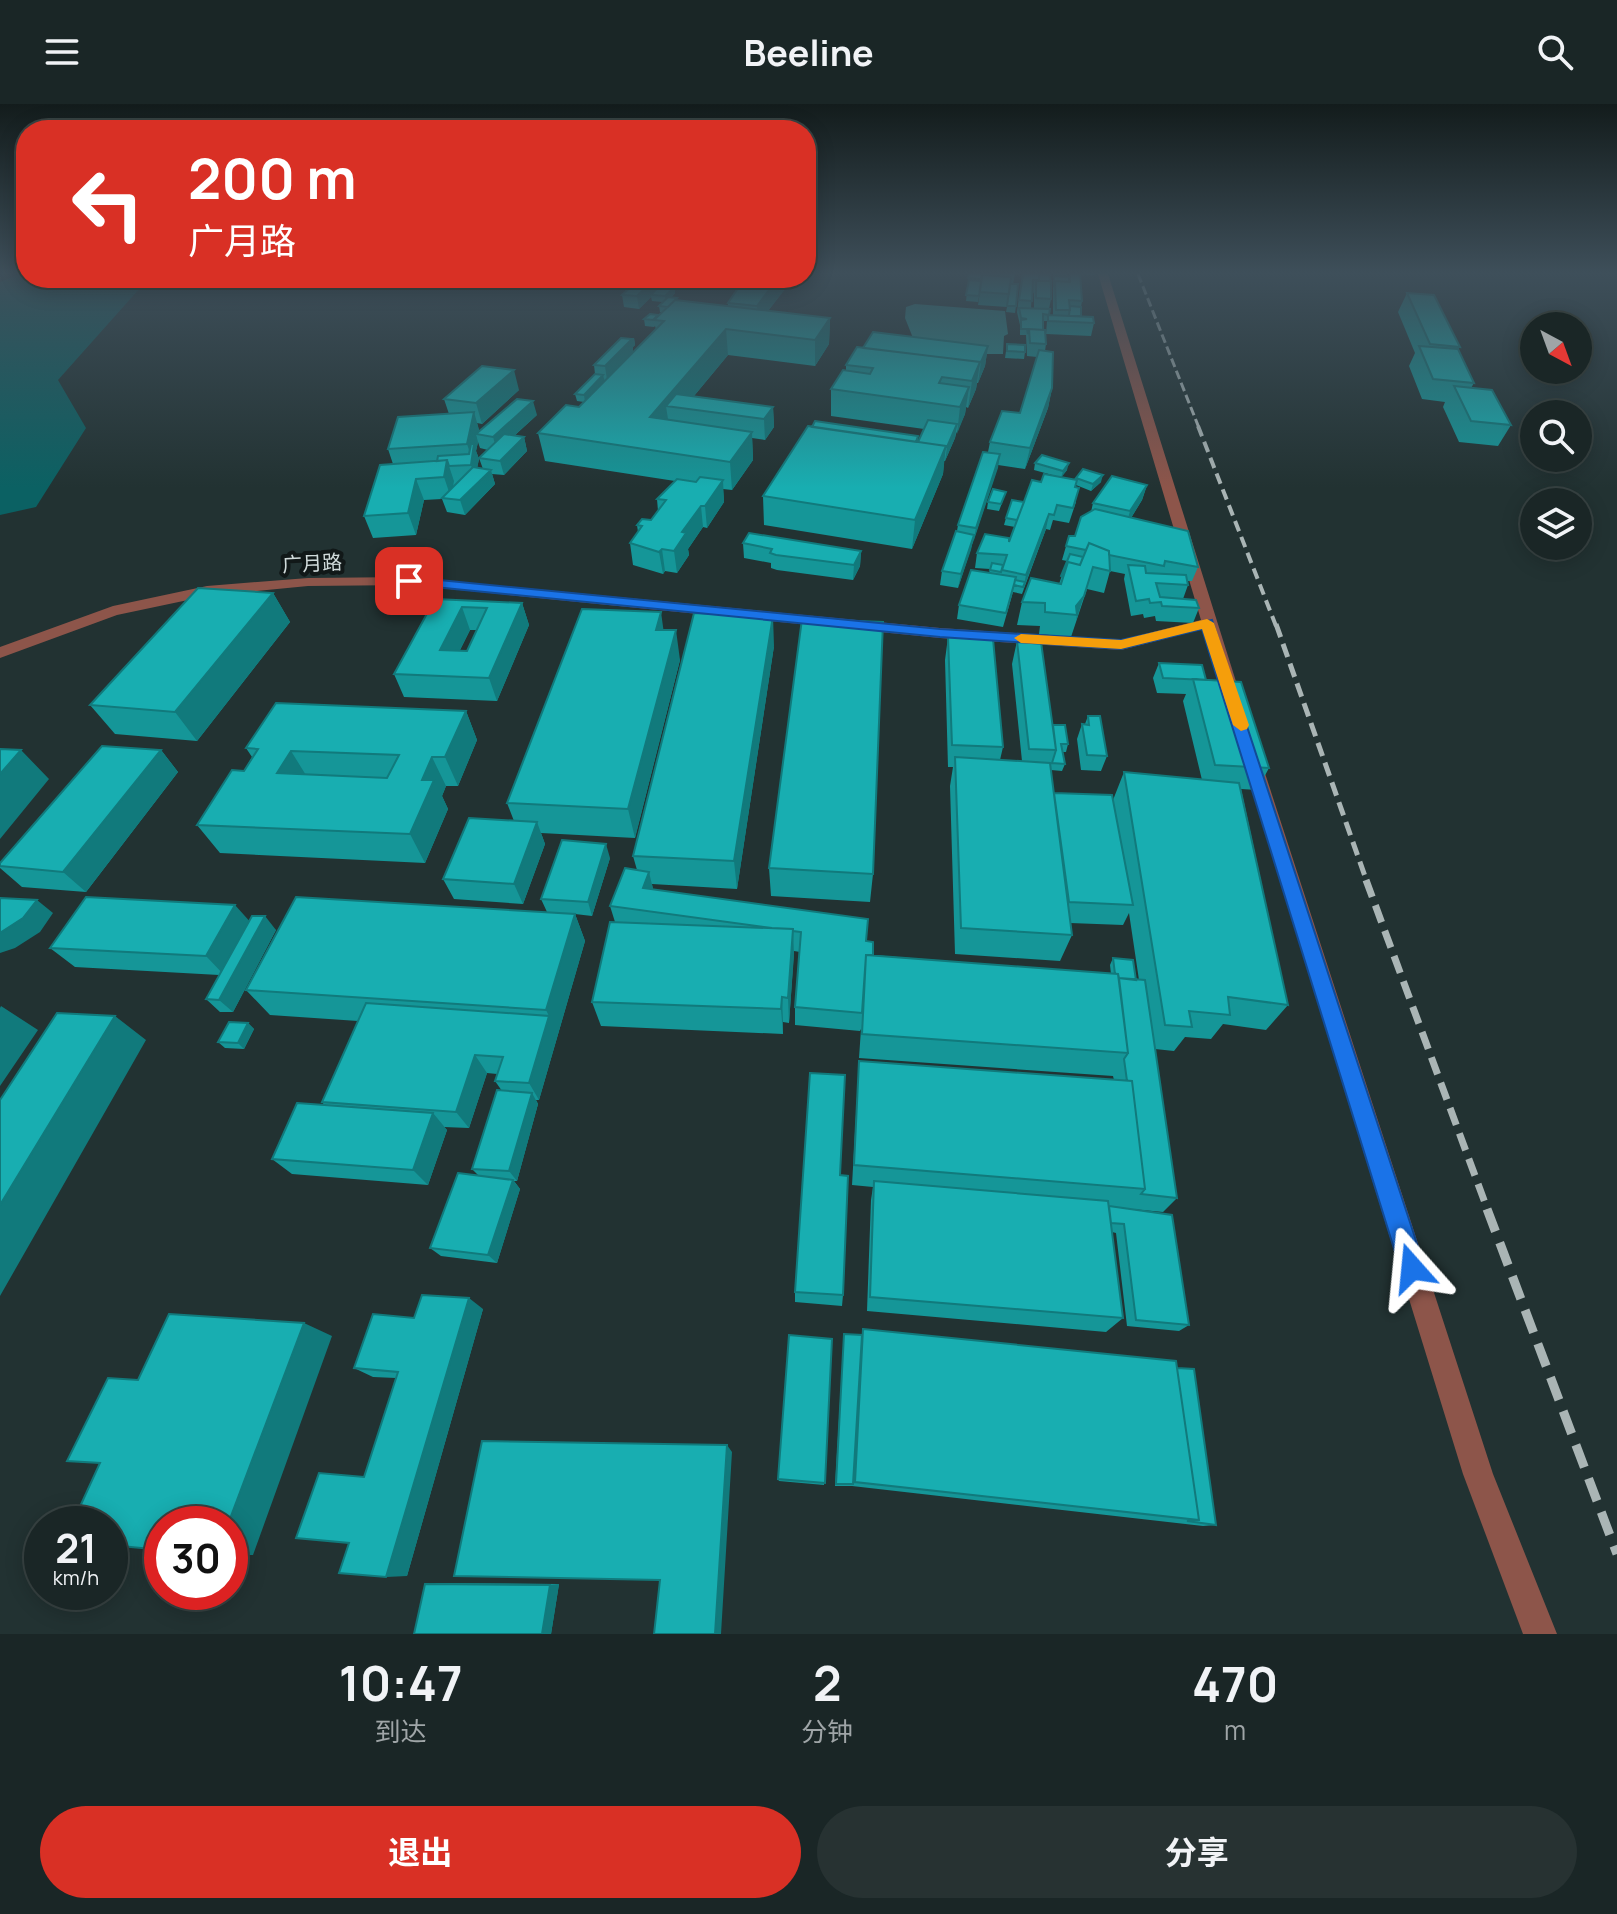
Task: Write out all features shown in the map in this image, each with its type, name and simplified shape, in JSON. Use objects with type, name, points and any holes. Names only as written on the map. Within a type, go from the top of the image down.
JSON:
[{"type":"street","points":[[1124,345],[1207,623],[1478,1474],[1540,1634]]},
{"type":"street","name":"广月路","points":[[0,653],[113,611],[207,591],[308,582],[409,581],[940,633],[1121,645],[1207,623]]},
{"type":"shaded area","points":[[0,345],[89,345],[58,380],[86,428],[36,507],[0,515]]},
{"type":"shaded area","points":[[944,345],[1003,345],[1003,354],[981,354]]},
{"type":"building","points":[[614,345],[626,345],[605,366],[594,365]]},
{"type":"building","points":[[640,345],[712,345],[650,417],[752,432],[730,462],[538,433],[566,405],[579,407]]},
{"type":"building","points":[[865,345],[988,346],[981,362],[863,348]]},
{"type":"building","points":[[1007,345],[1025,345],[1025,352],[1007,351]]},
{"type":"building","points":[[1419,346],[1458,349],[1474,383],[1433,379]]},
{"type":"building","points":[[857,347],[980,362],[972,381],[942,377],[939,383],[969,387],[960,407],[831,389],[843,370],[870,374],[873,368],[846,365]]},
{"type":"building","points":[[1039,350],[1053,352],[1052,388],[1030,448],[990,442],[1002,411],[1020,413]]},
{"type":"building","points":[[482,366],[514,370],[476,403],[444,399]]},
{"type":"building","points":[[595,374],[603,375],[584,395],[575,394]]},
{"type":"building","points":[[1454,386],[1492,390],[1511,425],[1471,421]]},
{"type":"building","points":[[676,394],[773,407],[764,419],[666,406]]},
{"type":"building","points":[[517,399],[533,401],[493,437],[476,434]]},
{"type":"building","points":[[474,412],[467,444],[388,449],[398,417]]},
{"type":"building","points":[[928,420],[957,424],[947,447],[918,442]]},
{"type":"building","points":[[815,421],[918,436],[916,442],[812,427]]},
{"type":"building","points":[[808,426],[946,446],[915,520],[763,496]]},
{"type":"building","points":[[504,434],[524,437],[500,461],[479,458]]},
{"type":"building","points":[[471,444],[474,444],[471,465],[449,466],[447,460],[437,461],[438,456],[469,454]]},
{"type":"building","points":[[983,452],[1000,454],[976,528],[958,525]]},
{"type":"building","points":[[1042,455],[1069,463],[1063,471],[1035,463]]},
{"type":"building","points":[[447,460],[444,477],[416,479],[408,513],[364,516],[380,465]]},
{"type":"building","points":[[473,467],[491,470],[460,500],[442,498]]},
{"type":"building","points":[[1083,469],[1103,475],[1093,484],[1076,478]]},
{"type":"building","points":[[1044,474],[1077,480],[1075,487],[1079,488],[1073,508],[1057,505],[1054,515],[1049,514],[1026,575],[1002,570],[1007,555],[977,553],[985,534],[1009,538],[1009,542],[1032,480],[1041,482]]},
{"type":"building","points":[[1112,476],[1147,485],[1130,511],[1093,503]]},
{"type":"building","points":[[700,477],[723,480],[682,532],[686,533],[674,551],[662,549],[659,552],[630,543],[642,526],[637,525],[642,519],[651,520],[666,500],[657,499],[677,479],[696,482]]},
{"type":"building","points":[[993,489],[1006,492],[1001,504],[988,502]]},
{"type":"building","points":[[1012,500],[1024,502],[1017,520],[1006,518]]},
{"type":"building","points":[[1095,509],[1188,531],[1198,567],[1165,561],[1164,566],[1109,555],[1109,551],[1089,543],[1086,550],[1066,546],[1069,536],[1075,536],[1081,517]]},
{"type":"building","points":[[956,531],[974,535],[961,574],[942,571]]},
{"type":"building","points":[[749,533],[861,551],[854,565],[776,555],[770,553],[772,549],[743,543]]},
{"type":"building","points":[[1089,543],[1109,551],[1110,571],[1093,567],[1084,596],[1076,606],[1077,615],[1045,612],[1045,603],[1022,602],[1031,578],[1061,584],[1068,562],[1080,565]]},
{"type":"building","points":[[1070,554],[1083,557],[1080,565],[1068,562],[1063,577],[1061,576]]},
{"type":"building","points":[[992,563],[1003,565],[1001,572],[990,570]]},
{"type":"building","points":[[1128,565],[1145,566],[1146,573],[1186,575],[1188,585],[1156,583],[1160,597],[1196,600],[1199,608],[1162,606],[1161,602],[1150,603],[1149,599],[1136,601]]},
{"type":"building","points":[[971,570],[1016,577],[1006,613],[959,605]]},
{"type":"building","points":[[1015,580],[1025,582],[1023,587],[1014,585]]},
{"type":"building","points":[[198,588],[273,593],[175,712],[90,705]]},
{"type":"building","points":[[435,599],[522,603],[489,678],[394,674]],"holes":[[[462,607],[487,608],[467,651],[440,650]]]},
{"type":"building","points":[[582,609],[661,612],[656,630],[676,630],[628,809],[507,803]]},
{"type":"building","points":[[694,613],[773,616],[734,861],[633,856]]},
{"type":"building","points":[[802,619],[883,622],[873,874],[769,868]]},
{"type":"building","points":[[948,637],[993,639],[1003,747],[952,745]]},
{"type":"building","points":[[1017,641],[1041,642],[1056,750],[1029,749]]},
{"type":"building","points":[[1159,663],[1202,665],[1206,680],[1163,678]]},
{"type":"building","points":[[1193,679],[1241,682],[1269,768],[1215,765]]},
{"type":"building","points":[[276,703],[466,711],[445,757],[432,757],[422,780],[434,780],[410,834],[197,825],[232,770],[244,771],[258,749],[246,748]],"holes":[[[291,751],[399,755],[387,778],[277,773]]]},
{"type":"building","points":[[1088,716],[1100,716],[1107,756],[1087,755],[1082,724],[1089,725]]},
{"type":"building","points":[[1053,725],[1065,725],[1068,744],[1061,744],[1065,764],[1052,763],[1056,750]]},
{"type":"building","points":[[102,746],[161,750],[63,872],[0,866],[0,863]]},
{"type":"building","points":[[0,749],[21,750],[0,774]]},
{"type":"building","points":[[955,757],[1050,763],[1072,935],[961,928]]},
{"type":"building","points":[[1124,772],[1239,783],[1288,1005],[1228,997],[1230,1015],[1189,1011],[1192,1027],[1165,1025]]},
{"type":"building","points":[[1054,793],[1112,795],[1133,905],[1069,902]]},
{"type":"building","points":[[469,818],[537,822],[514,884],[443,879]]},
{"type":"building","points":[[562,840],[606,844],[588,902],[541,899]]},
{"type":"building","points":[[625,868],[649,872],[643,888],[868,919],[866,941],[873,942],[873,955],[866,955],[862,1013],[795,1007],[801,932],[610,906]]},
{"type":"building","points":[[86,897],[235,905],[206,956],[50,948]]},
{"type":"building","points":[[296,897],[575,914],[546,1010],[246,990]]},
{"type":"building","points":[[0,898],[37,900],[23,918],[0,933]]},
{"type":"building","points":[[252,916],[265,916],[219,1000],[206,999]]},
{"type":"building","points":[[610,922],[793,929],[788,998],[782,997],[781,1009],[592,1002]]},
{"type":"building","points":[[866,955],[1118,974],[1128,1053],[862,1034]]},
{"type":"building","points":[[1113,958],[1133,960],[1136,980],[1119,978],[1115,974]]},
{"type":"building","points":[[1119,978],[1145,980],[1177,1198],[1141,1194],[1145,1189],[1132,1081],[1127,1081],[1124,1059],[1128,1053]]},
{"type":"building","points":[[366,1003],[549,1016],[529,1083],[495,1081],[503,1057],[475,1055],[456,1112],[322,1102]]},
{"type":"building","points":[[57,1013],[115,1016],[0,1205],[0,1100]]},
{"type":"building","points":[[229,1022],[248,1023],[238,1043],[218,1042]]},
{"type":"building","points":[[859,1061],[1132,1081],[1145,1189],[854,1165]]},
{"type":"building","points":[[810,1073],[845,1075],[840,1175],[848,1176],[843,1295],[795,1292]]},
{"type":"building","points":[[497,1090],[532,1093],[509,1171],[472,1169]]},
{"type":"building","points":[[297,1103],[433,1113],[413,1170],[272,1159]]},
{"type":"building","points":[[458,1173],[513,1180],[488,1255],[430,1248]]},
{"type":"building","points":[[874,1181],[1108,1201],[1123,1318],[870,1297]]},
{"type":"building","points":[[1109,1206],[1172,1215],[1189,1325],[1136,1320],[1124,1224],[1111,1223]]},
{"type":"building","points":[[422,1295],[469,1298],[386,1577],[339,1573],[349,1543],[296,1538],[319,1473],[364,1477],[398,1372],[354,1368],[373,1314],[414,1318]]},
{"type":"building","points":[[169,1314],[304,1323],[235,1506],[144,1506],[144,1548],[128,1547],[128,1506],[80,1506],[100,1463],[67,1461],[108,1378],[138,1380]]},
{"type":"building","points":[[863,1329],[1176,1361],[1199,1520],[855,1482]]},
{"type":"building","points":[[844,1334],[862,1335],[853,1484],[836,1484]]},
{"type":"building","points":[[789,1335],[832,1339],[825,1483],[778,1479]]},
{"type":"building","points":[[1177,1368],[1194,1369],[1216,1525],[1187,1521],[1199,1520]]},
{"type":"building","points":[[482,1441],[727,1445],[715,1634],[654,1634],[660,1580],[454,1576]]},
{"type":"building","points":[[425,1584],[550,1585],[542,1634],[414,1634]]},
{"type":"railway","points":[[1166,345],[1199,428]]},
{"type":"railway","points":[[1198,426],[1276,626]]},
{"type":"railway","points":[[1276,624],[1367,882]]},
{"type":"railway","points":[[1366,880],[1488,1211]]},
{"type":"railway","points":[[1487,1209],[1617,1554]]},
{"type":"slow traffic","points":[[1021,638],[1121,645],[1207,623],[1241,725]]},
{"type":"route","points":[[409,581],[940,633],[1121,645],[1207,623],[1412,1268]]}]
